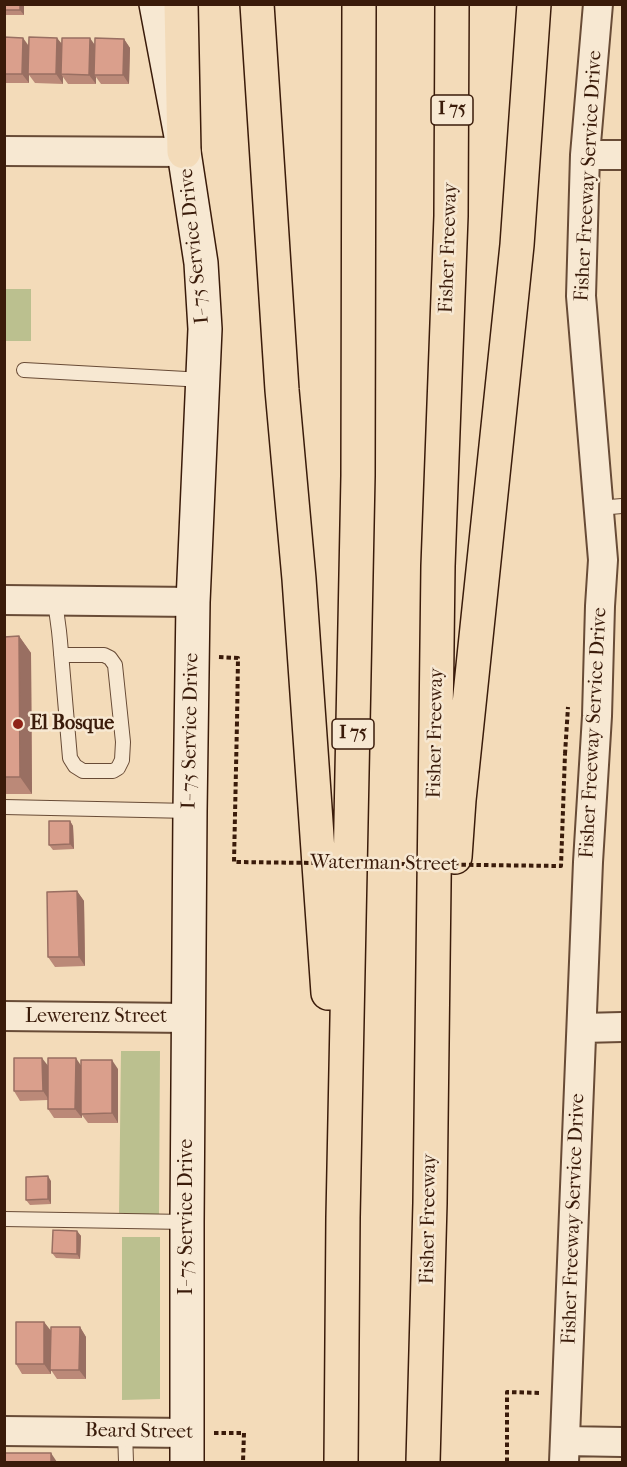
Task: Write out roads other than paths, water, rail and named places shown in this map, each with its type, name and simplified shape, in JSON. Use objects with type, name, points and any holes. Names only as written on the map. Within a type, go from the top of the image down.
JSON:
[{"type":"highway","points":[[181,4],[184,152]]},
{"type":"highway","points":[[257,4],[282,390],[315,795],[343,1217]]},
{"type":"highway","name":"I 75","points":[[341,1462],[343,1217],[358,476],[359,4]]},
{"type":"highway","name":"Fisher Freeway","points":[[423,1462],[430,1203],[438,566],[451,216],[452,4]]},
{"type":"highway","points":[[430,1203],[459,800],[518,245],[534,4]]},
{"type":"main road","name":"I- 75 Service Drive","points":[[156,4],[184,152],[201,263],[205,329],[193,602],[188,1018],[187,1448]]},
{"type":"street","name":"Fisher Freeway Service Drive","points":[[565,1452],[588,862],[597,716],[611,606],[603,560],[610,507],[581,296],[585,155],[598,4]]},
{"type":"street","points":[[4,151],[184,152]]},
{"type":"street","points":[[585,155],[622,155]]},
{"type":"street","points":[[4,600],[193,602]]},
{"type":"street","name":"Lewerenz Street","points":[[4,1016],[188,1018]]},
{"type":"street","points":[[582,1028],[622,1027]]},
{"type":"street","name":"Beard Street","points":[[4,1431],[125,1432],[187,1448]]},
{"type":"street","points":[[565,1452],[622,1442]]},
{"type":"lane","points":[[24,370],[204,380]]},
{"type":"lane","points":[[55,600],[70,758],[75,766],[83,771],[113,771],[118,768],[122,760],[123,742],[115,665],[110,658],[104,655],[61,655]]},
{"type":"lane","points":[[4,807],[190,811]]},
{"type":"lane","points":[[4,1219],[187,1222]]},
{"type":"lane","points":[[125,1432],[126,1462]]},
{"type":"place","name":"El Bosque","points":[[18,724]]}]
